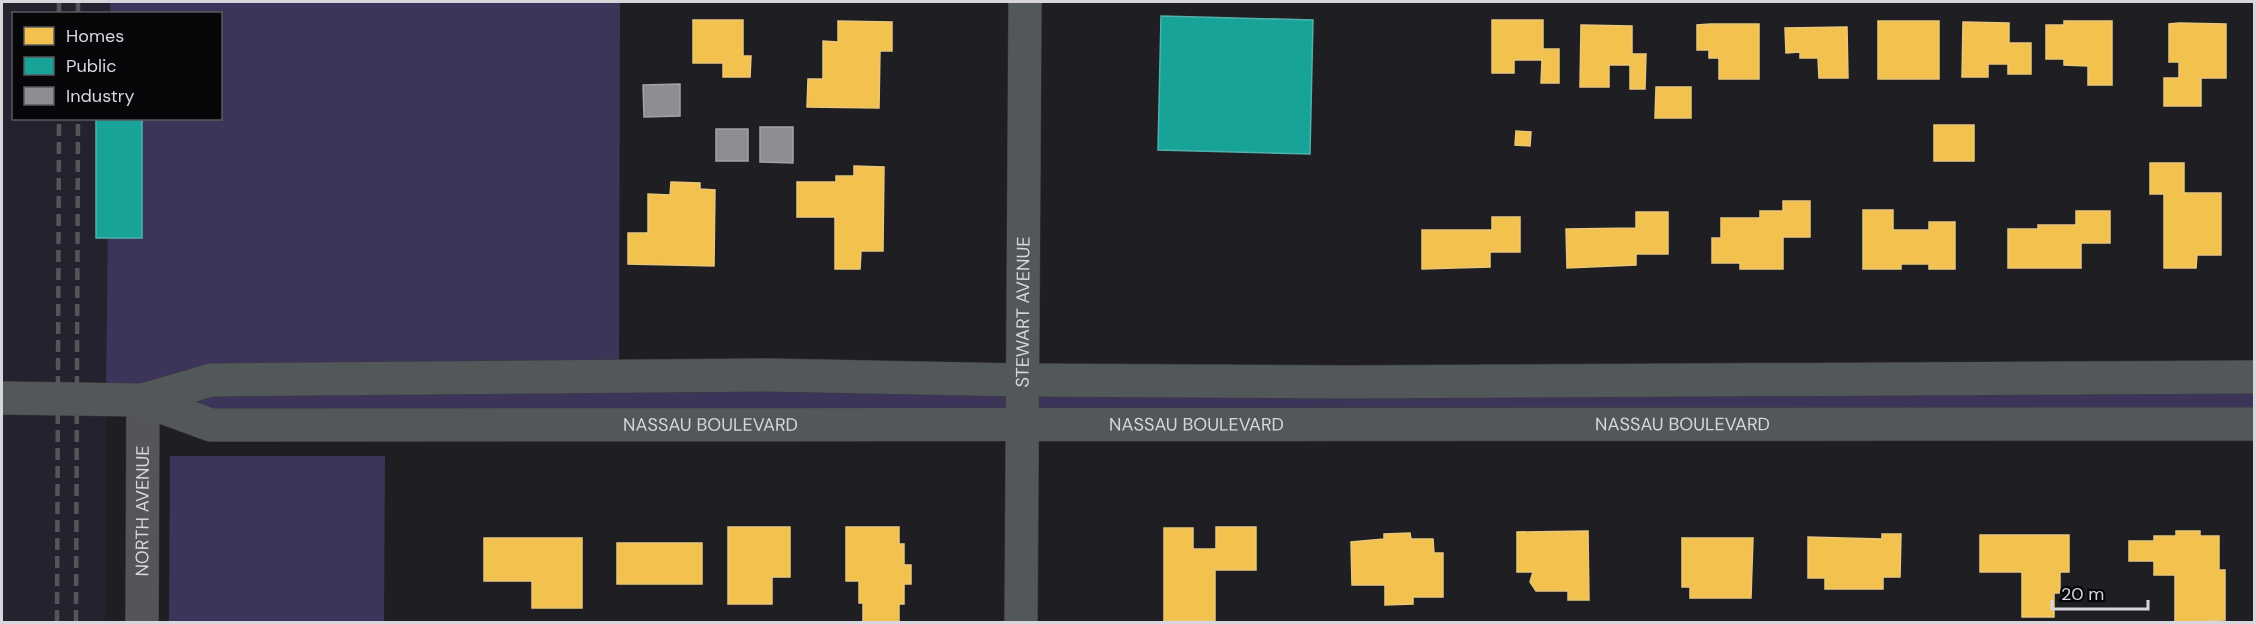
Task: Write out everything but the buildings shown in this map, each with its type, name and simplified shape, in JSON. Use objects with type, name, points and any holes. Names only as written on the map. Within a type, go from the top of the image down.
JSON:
[{"type":"main road","name":"STEWART AVENUE","points":[[1022,622],[1025,2]]},
{"type":"main road","name":"NASSAU BOULEVARD","points":[[2,398],[143,400],[211,381],[769,375],[1023,381],[1348,382],[2254,377]]},
{"type":"main road","name":"NASSAU BOULEVARD","points":[[143,400],[211,425],[2254,424]]},
{"type":"street","name":"NORTH AVENUE","points":[[142,622],[143,400]]},
{"type":"shaded area","points":[[2,2],[110,2],[110,12],[12,12],[12,120],[109,120],[105,622],[2,622]]},
{"type":"shaded area","points":[[110,2],[620,2],[619,372],[2254,384],[2254,426],[216,425],[106,397],[109,120],[222,120],[222,12],[110,12]]},
{"type":"shaded area","points":[[170,456],[385,456],[384,622],[169,622]]},
{"type":"railway","points":[[59,2],[59,12]]},
{"type":"railway","points":[[78,2],[78,12]]},
{"type":"railway","points":[[57,622],[59,120]]},
{"type":"railway","points":[[76,622],[78,120]]}]
